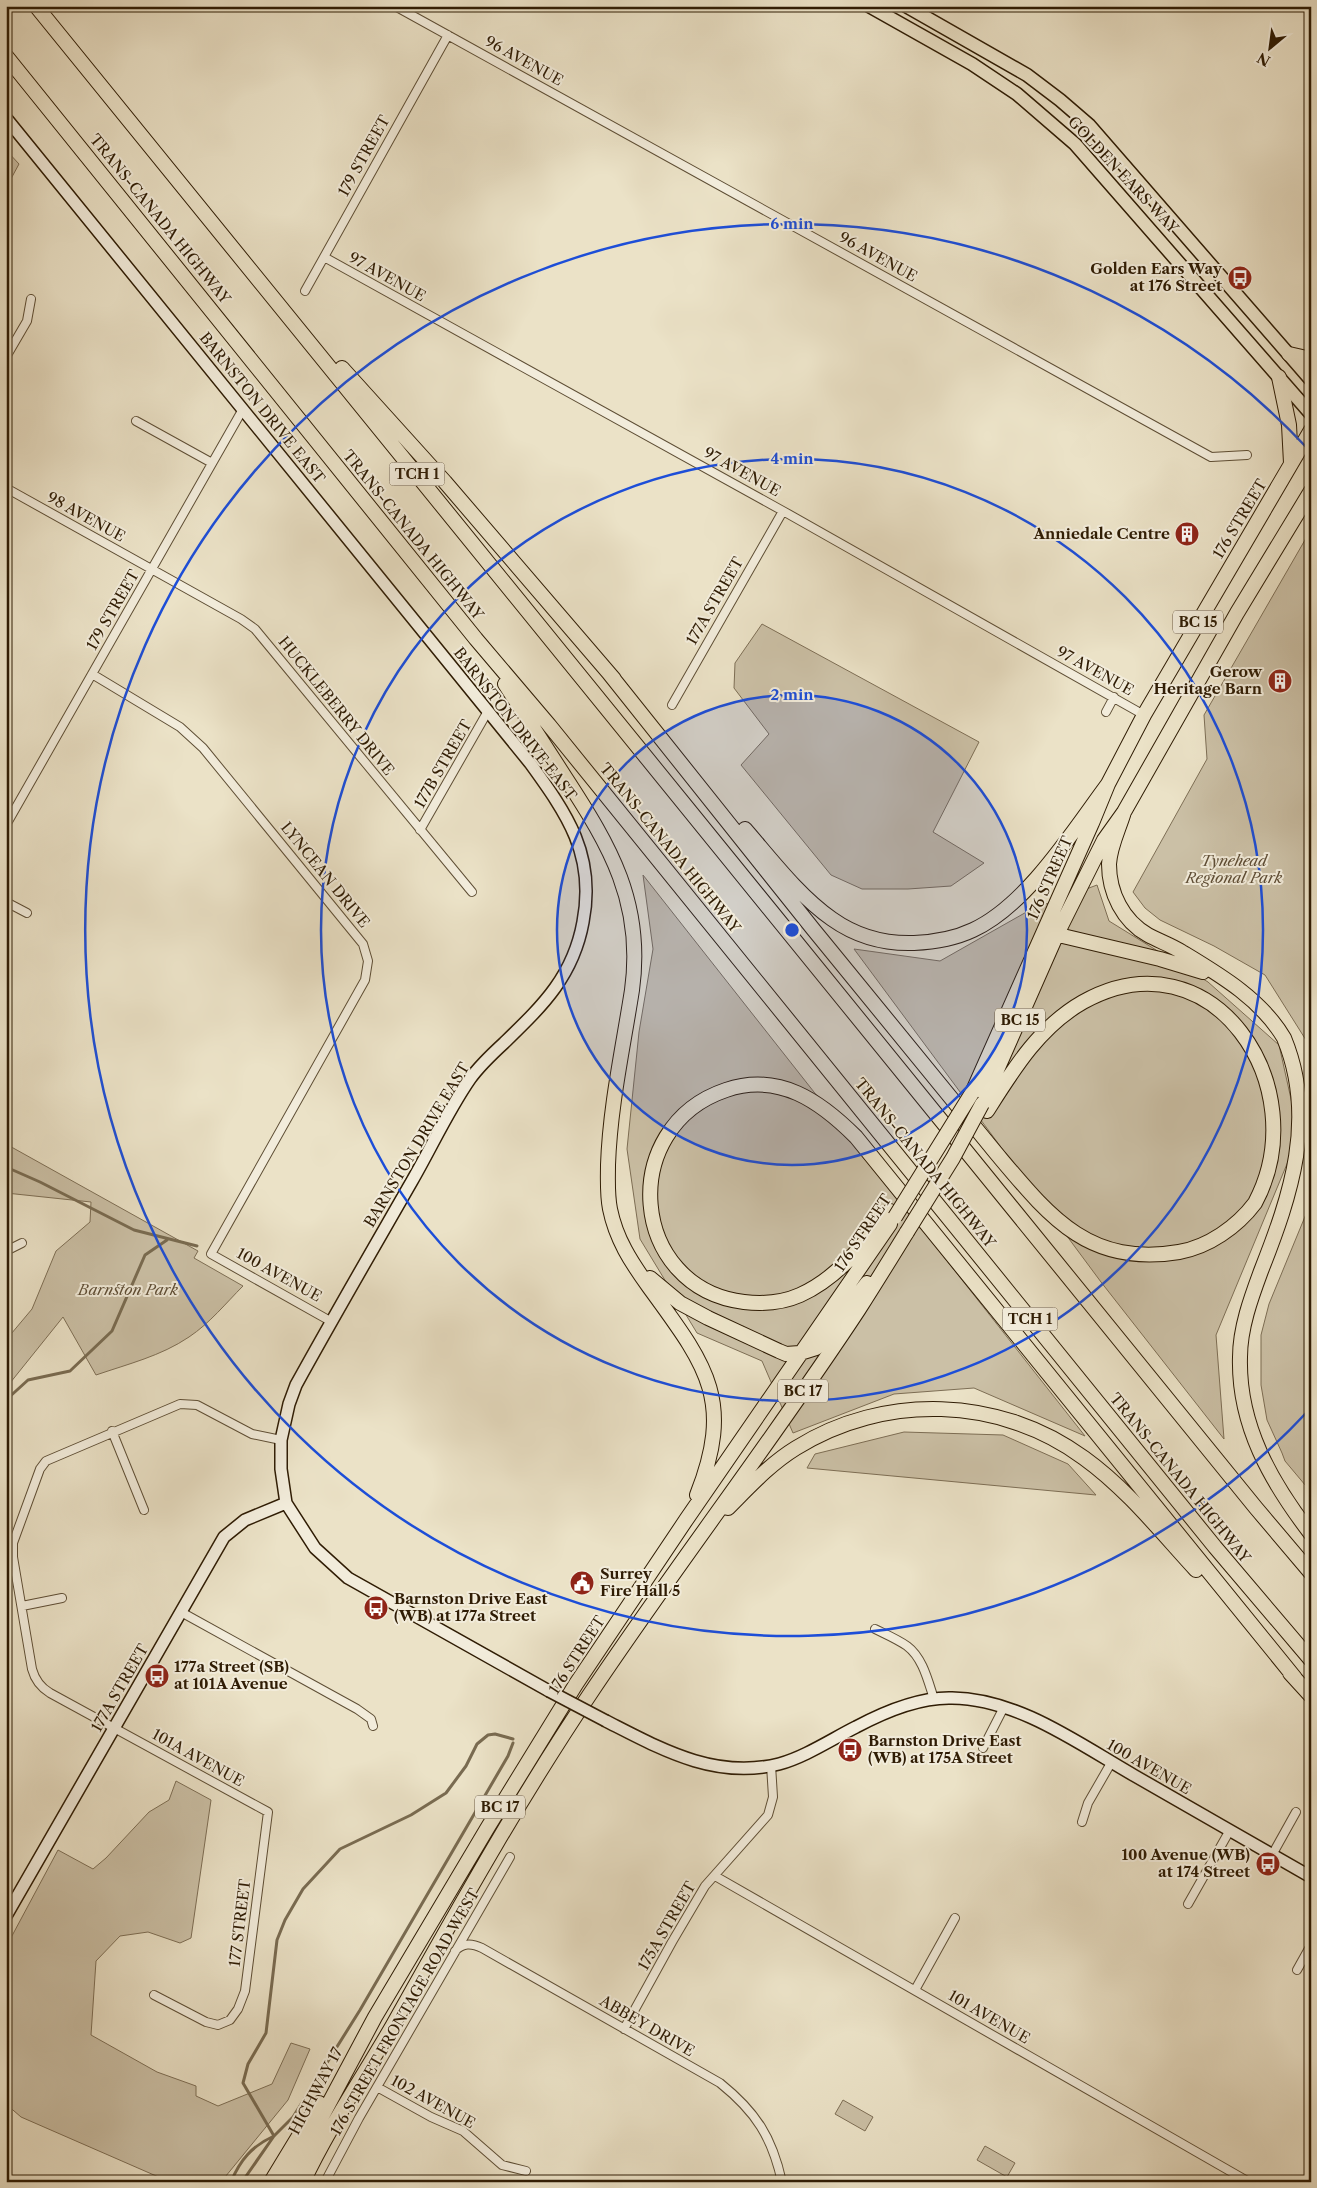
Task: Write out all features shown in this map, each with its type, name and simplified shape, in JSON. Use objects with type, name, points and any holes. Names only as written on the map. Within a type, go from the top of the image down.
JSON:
[{"type":"highway","name":"TCH 1","points":[[36,6],[1256,1508],[1311,1573]]},
{"type":"highway","name":"TRANS-CANADA HIGHWAY","points":[[6,56],[476,639],[574,755],[1215,1548],[1311,1660]]},
{"type":"highway","points":[[237,252],[445,482],[772,861],[814,905],[832,919],[854,931],[879,940],[903,943],[944,940],[974,930],[1006,908],[1036,878],[1108,784]]},
{"type":"highway","points":[[1289,354],[1311,359]]},
{"type":"highway","points":[[1279,378],[1289,425],[1291,463]]},
{"type":"highway","name":"176 STREET","points":[[984,1108],[1108,784],[1144,715],[1311,430]]},
{"type":"highway","name":"176 STREET","points":[[375,2017],[576,1684],[800,1354],[892,1214],[921,1174],[972,1093],[1050,933],[1104,840],[1124,812],[1237,613],[1310,492]]},
{"type":"highway","points":[[476,639],[604,840],[618,871],[628,903],[634,933],[632,986],[610,1135],[608,1188],[610,1208],[616,1231],[627,1256],[682,1333],[703,1367],[712,1396],[714,1416],[712,1448],[706,1471],[686,1520]]},
{"type":"highway","points":[[608,672],[819,937],[1024,1187],[1069,1230],[1088,1242],[1105,1248],[1138,1255],[1170,1253],[1201,1245],[1232,1226],[1249,1211],[1265,1190],[1274,1171],[1282,1144],[1281,1091],[1271,1061],[1258,1040],[1239,1018],[1216,1001],[1190,990],[1162,984],[1117,988],[1081,1003],[1064,1015],[1029,1049],[984,1108]]},
{"type":"highway","points":[[1124,812],[1111,850],[1109,865],[1112,889],[1124,914],[1142,931],[1179,950],[1252,999],[1270,1018],[1284,1038],[1298,1066],[1306,1099],[1306,1136],[1298,1176],[1251,1298],[1240,1355],[1240,1380],[1247,1422],[1256,1444],[1287,1503],[1311,1534]]},
{"type":"highway","points":[[1050,933],[1188,966],[1227,981]]},
{"type":"highway","points":[[892,1214],[845,1264],[814,1287],[799,1295],[783,1300],[754,1303],[739,1301],[723,1298],[692,1281],[671,1259],[656,1232],[650,1207],[650,1177],[659,1148],[674,1124],[697,1104],[728,1089],[754,1084],[775,1087],[805,1096],[832,1114],[862,1145],[1295,1678]]},
{"type":"highway","name":"BC 17","points":[[704,1531],[826,1357],[897,1248],[984,1108]]},
{"type":"highway","points":[[627,1256],[660,1288],[708,1318],[786,1354],[800,1354],[816,1348],[851,1302],[897,1248]]},
{"type":"highway","points":[[704,1531],[764,1471],[778,1460],[810,1439],[838,1426],[898,1410],[929,1408],[967,1410],[1006,1419],[1045,1434],[1071,1448],[1110,1479],[1311,1696]]},
{"type":"highway","name":"HIGHWAY 17","points":[[303,2182],[317,2154],[392,2026],[446,1928],[550,1755],[636,1626],[704,1531]]},
{"type":"highway","points":[[271,2182],[295,2140],[375,2017]]},
{"type":"highway","name":"HIGHWAY 17","points":[[287,2182],[375,2017]]},
{"type":"main road","name":"GOLDEN EARS WAY","points":[[869,6],[972,64],[1017,94],[1047,118],[1099,169],[1311,414]]},
{"type":"main road","name":"GOLDEN EARS WAY","points":[[906,6],[1027,75],[1089,125],[1311,380]]},
{"type":"street","name":"96 AVENUE","points":[[396,6],[1211,457],[1247,455]]},
{"type":"street","name":"179 STREET","points":[[305,291],[448,35]]},
{"type":"street","name":"BARNSTON DRIVE EAST","points":[[6,118],[530,763],[563,809],[579,844],[584,866],[586,899],[583,922],[577,946],[560,983],[470,1079],[296,1385],[289,1404],[281,1440],[286,1503],[315,1548],[348,1578],[549,1691],[662,1750],[692,1761],[722,1768],[747,1769],[780,1763],[811,1750],[870,1719],[913,1704],[934,1698],[966,1699]]},
{"type":"street","name":"97 AVENUE","points":[[324,257],[783,511],[1144,715]]},
{"type":"street","points":[[6,357],[27,321],[31,300]]},
{"type":"street","name":"179 STREET","points":[[6,826],[243,409]]},
{"type":"street","points":[[136,421],[212,463]]},
{"type":"street","name":"98 AVENUE","points":[[6,488],[151,570]]},
{"type":"street","name":"177A STREET","points":[[672,705],[783,511]]},
{"type":"street","name":"HUCKLEBERRY DRIVE","points":[[151,570],[241,619],[255,629],[472,892]]},
{"type":"street","name":"LYNCEAN DRIVE","points":[[92,674],[180,727],[203,748],[363,944],[368,961],[365,980],[211,1254]]},
{"type":"street","points":[[1106,712],[1114,697]]},
{"type":"street","name":"177B STREET","points":[[420,830],[488,711]]},
{"type":"street","points":[[6,902],[27,913]]},
{"type":"street","points":[[6,1251],[22,1243]]},
{"type":"street","name":"100 AVENUE","points":[[211,1254],[332,1322]]},
{"type":"street","name":"101A AVENUE","points":[[268,1812],[50,1693],[38,1683],[32,1669],[13,1556],[13,1543],[40,1469],[46,1460],[180,1404],[197,1405],[252,1434],[281,1440]]},
{"type":"street","points":[[112,1431],[144,1510]]},
{"type":"street","name":"177A STREET","points":[[6,1916],[224,1537],[245,1520],[286,1503]]},
{"type":"street","points":[[22,1606],[62,1598]]},
{"type":"street","points":[[181,1612],[356,1709],[371,1719],[374,1726]]},
{"type":"street","points":[[875,1628],[907,1646],[916,1656],[923,1667],[934,1698]]},
{"type":"street","name":"100 AVENUE","points":[[966,1699],[996,1703],[1054,1730],[1311,1876]]},
{"type":"street","points":[[983,1748],[1004,1707]]},
{"type":"street","points":[[1082,1822],[1088,1803],[1111,1763]]},
{"type":"street","name":"175A STREET","points":[[624,2029],[705,1886],[768,1815],[773,1796],[771,1765]]},
{"type":"street","name":"177 STREET","points":[[154,1995],[206,2022],[218,2025],[230,2020],[238,2009],[245,1991],[268,1812]]},
{"type":"street","points":[[1272,1855],[1296,1812]]},
{"type":"street","points":[[1188,1904],[1230,1830]]},
{"type":"street","name":"176 STREET FRONTAGE ROAD WEST","points":[[325,2182],[377,2087],[510,1857]]},
{"type":"street","name":"101 AVENUE","points":[[715,1876],[1249,2182]]},
{"type":"street","points":[[915,1990],[954,1918]]},
{"type":"street","name":"ABBEY DRIVE","points":[[455,1952],[463,1945],[476,1945],[720,2083],[743,2103],[765,2132],[773,2146],[782,2182]]},
{"type":"street","points":[[1297,1970],[1311,1945]]},
{"type":"street","name":"102 AVENUE","points":[[377,2087],[430,2117],[463,2131],[502,2165],[526,2171]]},
{"type":"green space","points":[[6,150],[19,164],[6,188]]},
{"type":"green space","name":"Tynehead Regional Park","points":[[1309,533],[1311,534],[1311,1048],[1265,975],[1214,946],[1160,920],[1145,908],[1133,892],[1207,759],[1204,715]]},
{"type":"green space","points":[[762,624],[979,742],[933,832],[984,863],[951,886],[908,889],[862,889],[831,875],[741,765],[769,734],[734,688],[735,663]]},
{"type":"green space","points":[[643,875],[1085,1436],[974,1388],[894,1394],[793,1433],[762,1361],[697,1333],[640,1239],[627,1149],[639,1032],[653,949]]},
{"type":"green space","points":[[1097,885],[1109,921],[1208,982],[1279,1045],[1299,1135],[1216,1335],[1224,1439],[1101,1282],[854,949],[940,961],[1030,910]]},
{"type":"green space","name":"Barnston Park","points":[[6,1144],[198,1251],[194,1258],[243,1286],[204,1326],[178,1344],[144,1359],[96,1375],[63,1317],[6,1388],[6,1340],[32,1309],[56,1251],[90,1222],[91,1202],[6,1193]]},
{"type":"green space","points":[[1311,1202],[1311,1492],[1285,1461],[1267,1420],[1261,1385],[1261,1335],[1269,1304]]},
{"type":"green space","points":[[904,1432],[1003,1435],[1068,1464],[1096,1495],[807,1468],[815,1454]]},
{"type":"green space","points":[[176,1781],[211,1800],[191,1938],[180,1943],[148,1932],[120,1936],[96,1961],[91,2035],[157,2072],[196,2086],[196,2096],[218,2106],[272,2084],[291,2043],[310,2049],[288,2100],[221,2182],[170,2182],[21,2117],[6,2104],[6,1947],[58,1850],[93,1869],[106,1858],[149,1812],[169,1800]]},
{"type":"green space","points":[[843,2100],[873,2117],[865,2131],[835,2114]]},
{"type":"green space","points":[[985,2146],[1015,2163],[1007,2177],[977,2160]]},
{"type":"waterway","points":[[6,1167],[40,1182],[134,1230],[197,1246]]},
{"type":"waterway","points":[[6,1400],[28,1380],[70,1371],[112,1331],[145,1255],[167,1240]]},
{"type":"waterway","points":[[274,2136],[243,2083],[248,2064],[266,2033],[277,1940],[285,1920],[303,1889],[340,1849],[411,1815],[446,1793],[466,1766],[477,1744],[488,1735],[495,1734],[513,1739]]},
{"type":"waterway","points":[[242,2182],[274,2136],[293,2117],[360,2010],[508,1756],[513,1743]]},
{"type":"waterway","points":[[231,2182],[238,2167],[248,2154],[259,2144],[274,2136]]},
{"type":"place","name":"Golden Ears Way at 176 Street","points":[[1240,278]]},
{"type":"place","name":"Anniedale Centre","points":[[1187,534]]},
{"type":"place","name":"Gerow Heritage Barn","points":[[1280,681]]},
{"type":"place","name":"Surrey Fire Hall 5","points":[[582,1583]]},
{"type":"place","name":"Barnston Drive East (WB) at 177a Street","points":[[376,1608]]},
{"type":"place","name":"177a Street (SB) at 101A Avenue","points":[[157,1676]]},
{"type":"place","name":"Barnston Drive East (WB) at 175A Street","points":[[850,1750]]},
{"type":"place","name":"100 Avenue (WB) at 174 Street","points":[[1268,1864]]}]
